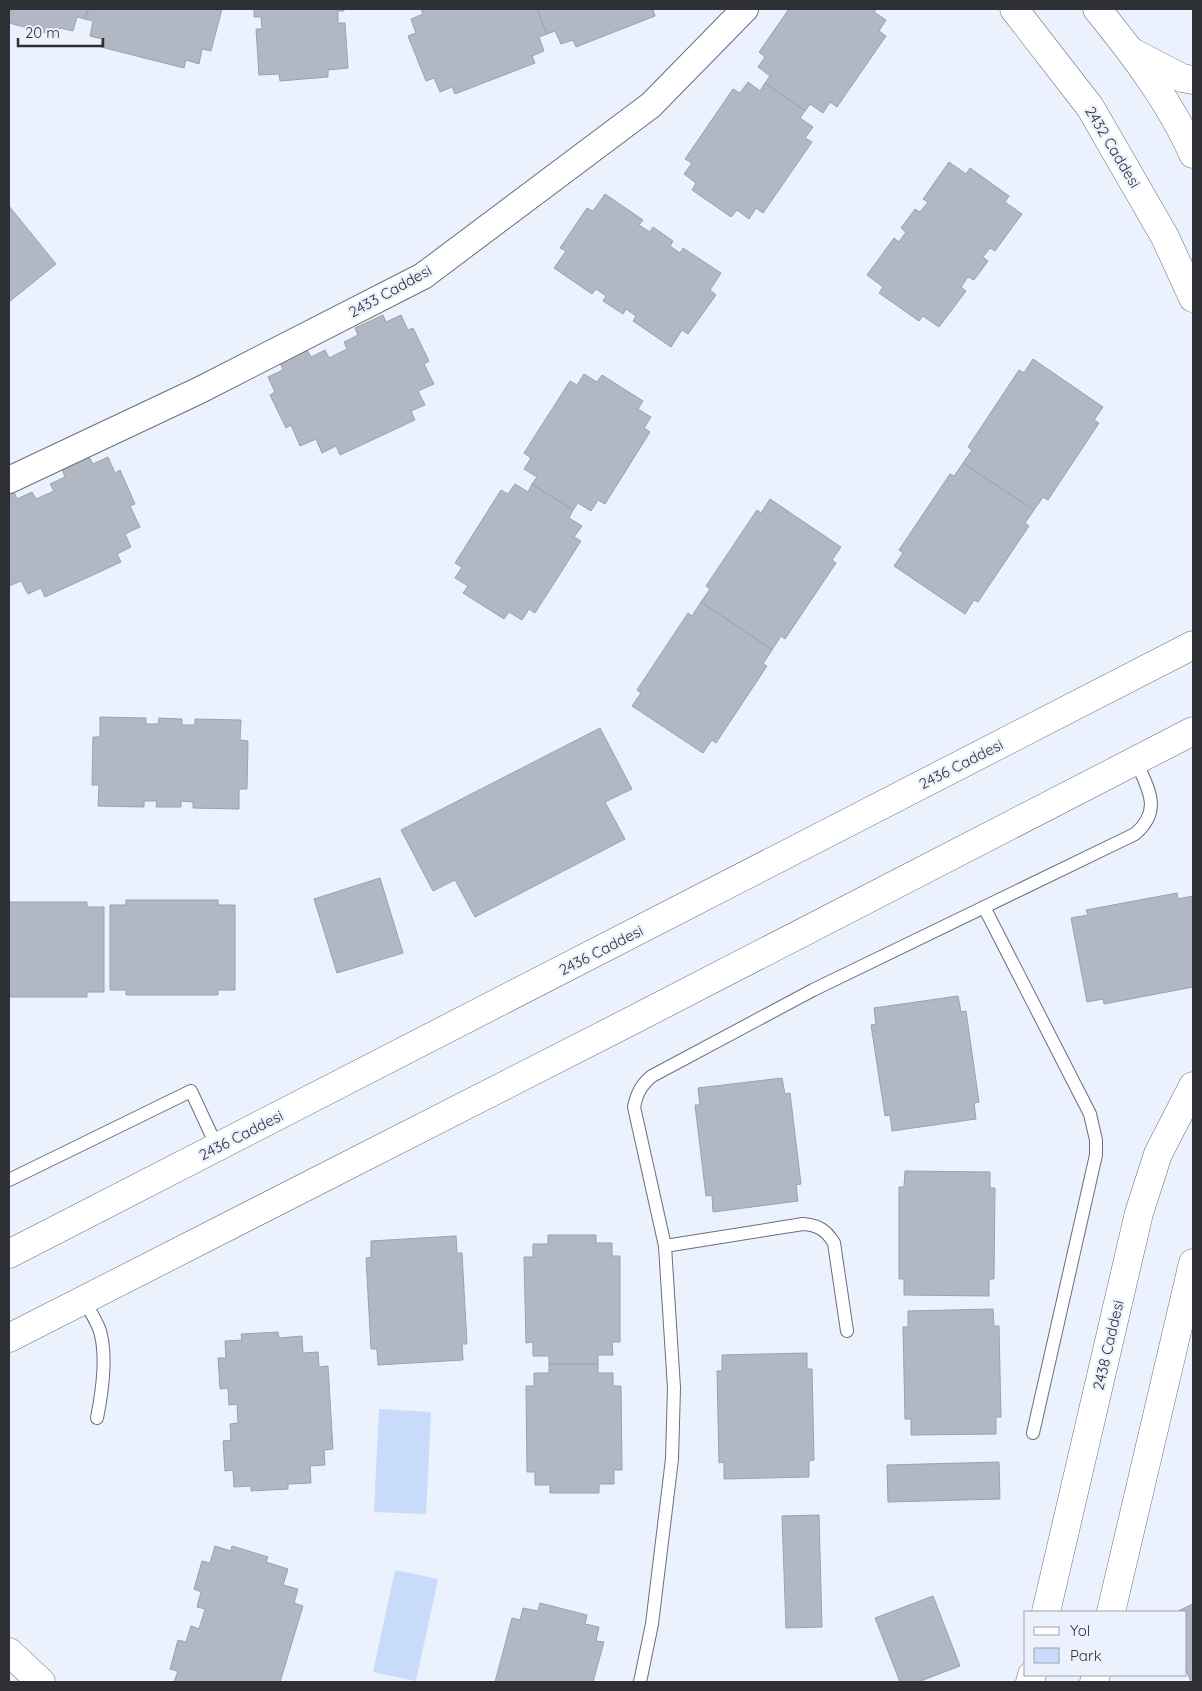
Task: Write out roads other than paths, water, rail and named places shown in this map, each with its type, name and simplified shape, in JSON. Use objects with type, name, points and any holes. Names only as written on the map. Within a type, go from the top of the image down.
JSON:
[{"type":"street","name":"2433 Caddesi","points":[[9,480],[200,390],[423,276],[651,105],[745,9]]},
{"type":"street","name":"2432 Caddesi","points":[[1014,9],[1090,107],[1165,237],[1193,298]]},
{"type":"street","points":[[1096,9],[1131,51],[1184,133],[1193,154]]},
{"type":"street","points":[[1131,51],[1182,78],[1193,80]]},
{"type":"street","name":"2436 Caddesi","points":[[9,1254],[1193,645]]},
{"type":"street","points":[[9,1338],[1193,731]]},
{"type":"street","name":"2438 Caddesi","points":[[1046,1611],[1139,1213],[1158,1154],[1193,1086]]},
{"type":"street","points":[[1111,1611],[1193,1263]]},
{"type":"street","points":[[9,1652],[40,1682]]},
{"type":"lane","points":[[640,1682],[652,1624],[672,1459],[674,1388],[665,1246],[634,1107],[636,1096],[645,1081],[812,990],[1135,834],[1144,826],[1150,816],[1151,798],[1136,761]]},
{"type":"lane","points":[[984,907],[1090,1114],[1096,1140],[1096,1155],[1033,1433]]},
{"type":"lane","points":[[9,1180],[191,1091],[217,1147]]},
{"type":"lane","points":[[665,1246],[803,1224],[821,1228],[834,1243],[847,1331]]},
{"type":"lane","points":[[84,1300],[101,1334],[102,1390],[97,1418]]}]
